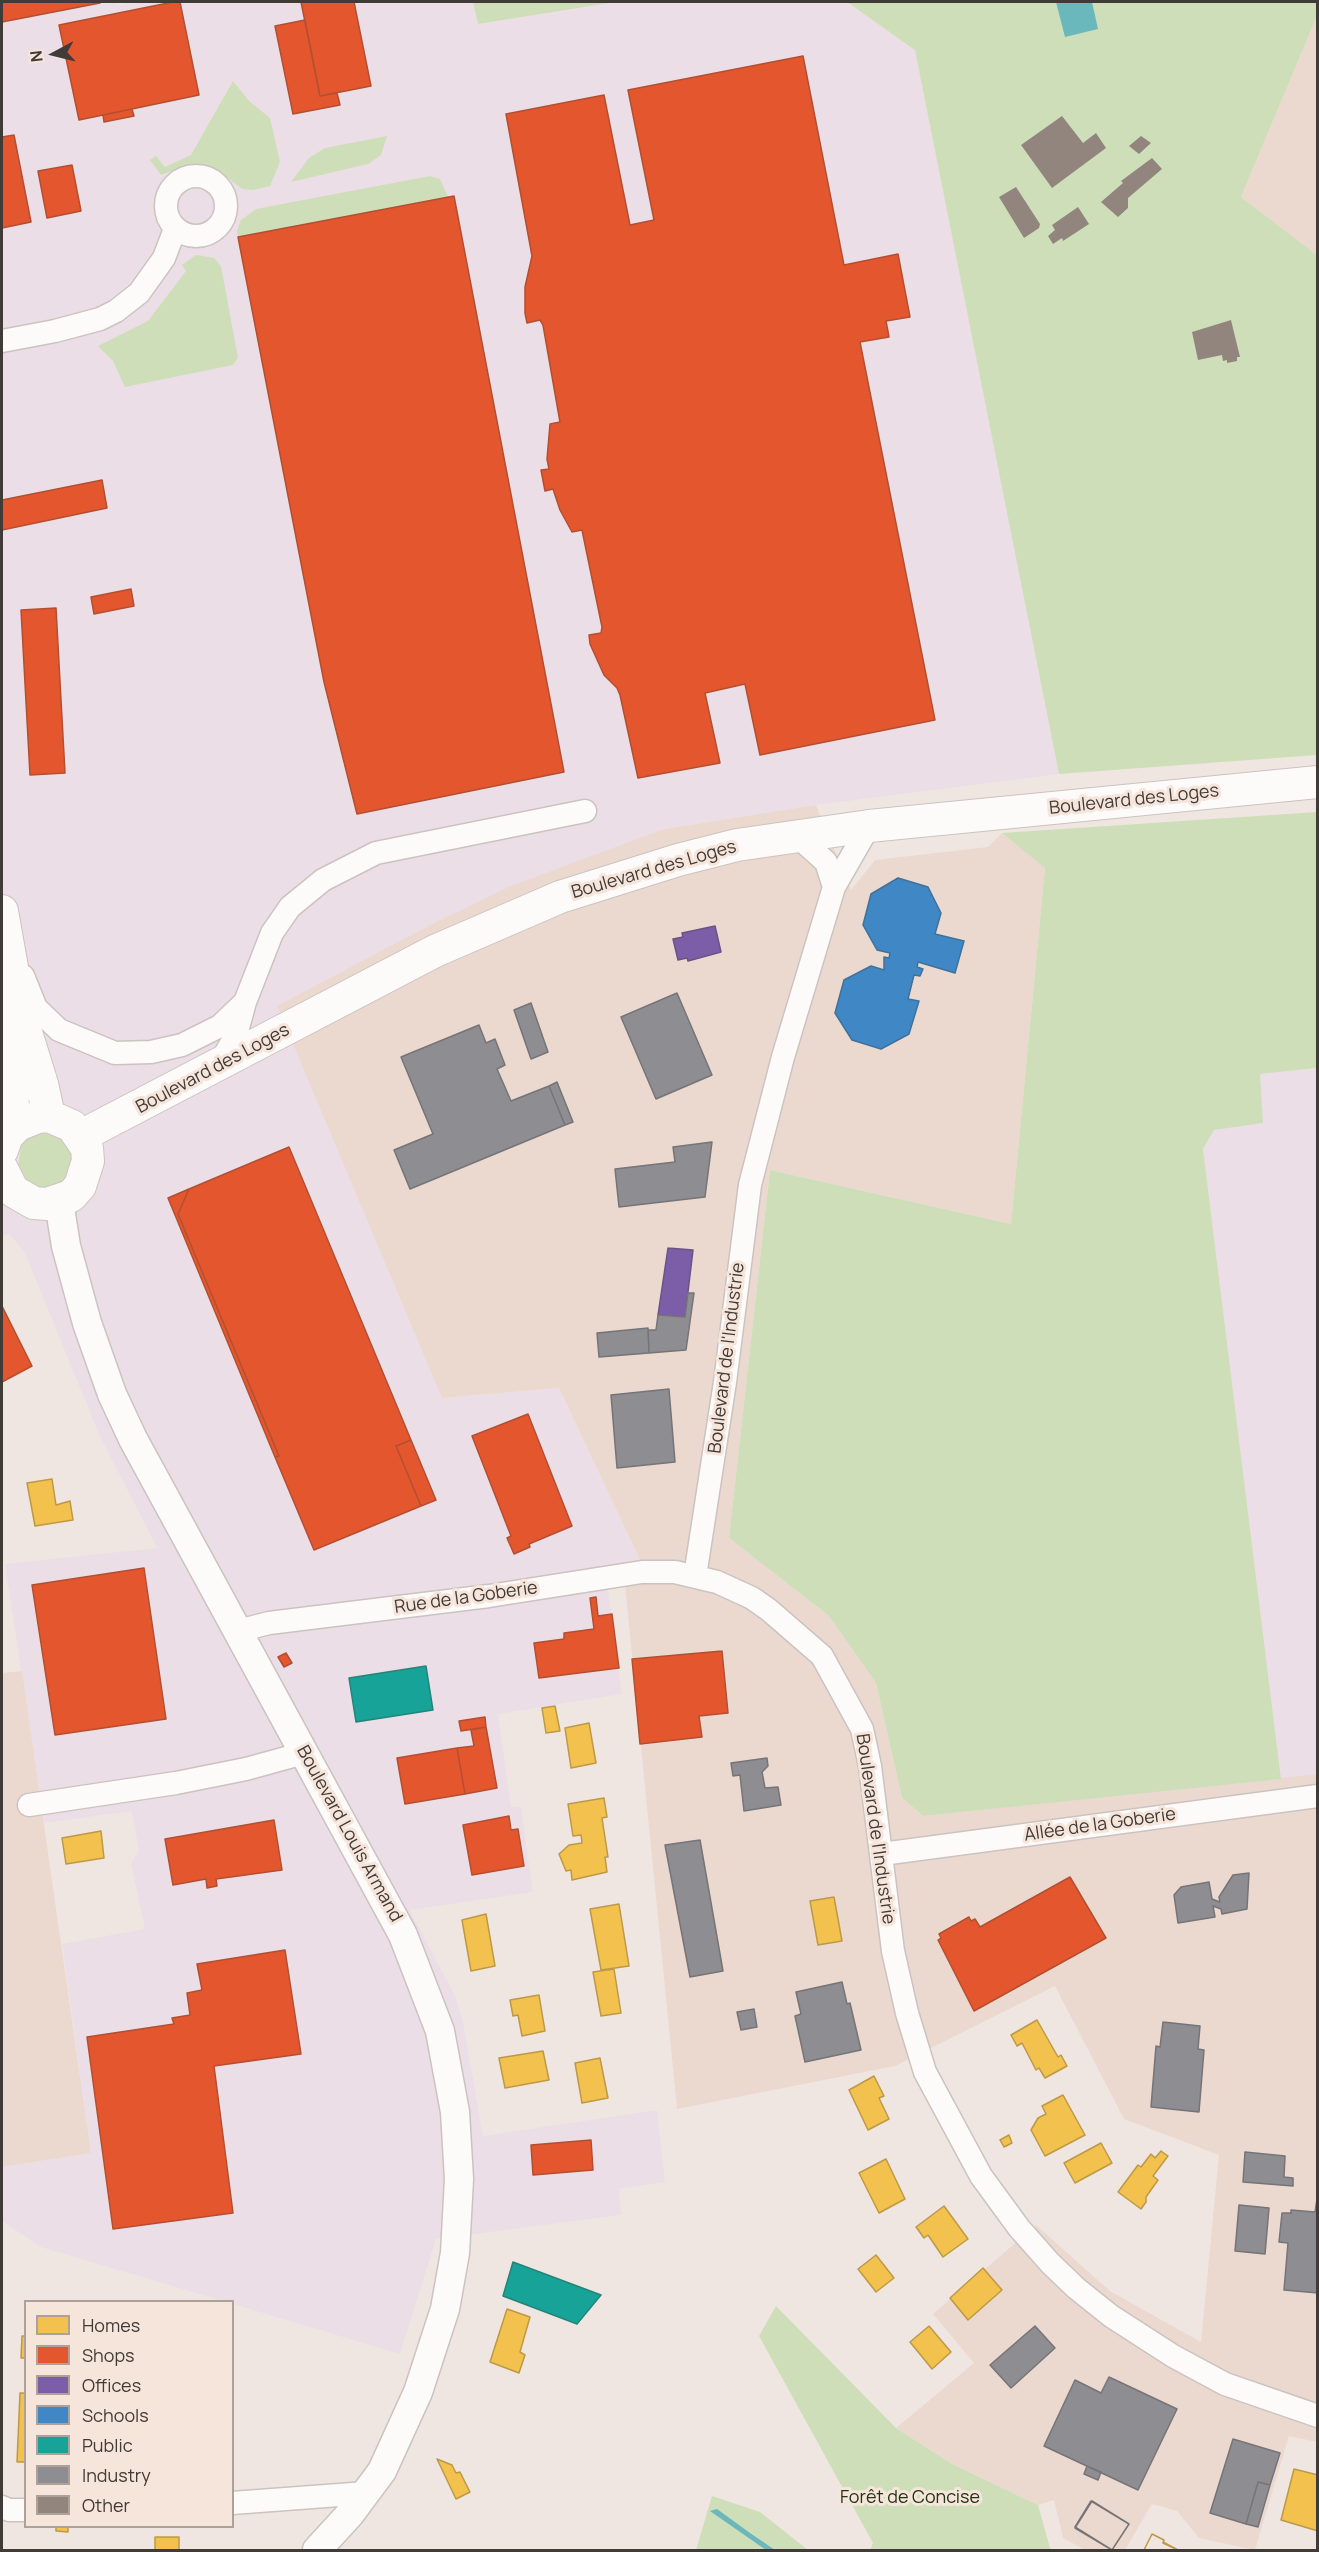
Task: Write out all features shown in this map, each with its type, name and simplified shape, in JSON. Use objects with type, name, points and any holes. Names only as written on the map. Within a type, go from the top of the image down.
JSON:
[{"type":"main road","name":"Boulevard des Loges","points":[[81,1136],[218,1067],[435,951],[560,897],[678,860],[737,845],[869,826],[1317,782]]},
{"type":"main road","points":[[2,911],[21,1013],[49,1116]]},
{"type":"main road","points":[[2,1015],[12,1063],[13,1113],[10,1138]]},
{"type":"main road","points":[[3,1178],[22,1199],[34,1203],[59,1202],[71,1196],[86,1174],[88,1161],[81,1136],[72,1126],[49,1116],[38,1117],[10,1138]]},
{"type":"street","points":[[2,341],[55,331],[100,319],[116,311],[140,293],[164,258],[175,229]]},
{"type":"street","points":[[218,1067],[236,1035],[245,1002],[272,933],[290,907],[323,880],[354,862],[399,848],[585,811]]},
{"type":"street","name":"Boulevard de l'Industrie","points":[[869,826],[834,887],[783,1057],[750,1185],[723,1394],[695,1576],[717,1582],[752,1598],[801,1636],[822,1656],[862,1730],[870,1766],[893,1951],[917,2049],[936,2094],[962,2144],[1007,2212],[1076,2288],[1138,2334],[1225,2384],[1254,2396],[1317,2416]]},
{"type":"street","points":[[796,836],[826,862],[834,887]]},
{"type":"street","points":[[2,911],[28,994],[36,1008],[59,1030],[115,1053],[151,1052],[182,1045],[220,1026],[245,1002]]},
{"type":"street","name":"Boulevard Louis Armand","points":[[59,1202],[66,1246],[87,1323],[112,1394],[138,1449],[403,1935],[440,2031],[455,2112],[459,2180],[458,2228],[445,2310],[418,2392],[382,2471],[317,2550]]},
{"type":"street","name":"Rue de la Goberie","points":[[238,1631],[269,1623],[489,1596],[642,1572],[675,1572],[695,1576]]},
{"type":"street","points":[[28,1805],[176,1784],[246,1769],[304,1753]]},
{"type":"street","name":"Allée de la Goberie","points":[[882,1854],[1317,1796]]},
{"type":"street","points":[[234,2503],[366,2493]]},
{"type":"street","points":[[2,2507],[9,2510],[24,2510]]},
{"type":"shaded area","points":[[2,2],[118,2],[119,5],[135,2],[473,2],[478,24],[616,2],[847,2],[915,49],[1059,774],[816,805],[664,829],[442,1398],[559,1388],[641,1562],[605,1568],[622,1694],[498,1714],[511,1807],[521,1807],[533,1892],[410,1910],[455,1996],[463,2022],[483,2136],[657,2110],[665,2182],[619,2189],[621,2215],[436,2239],[400,2354],[234,2304],[234,2300],[220,2300],[41,2247],[2,2221],[2,2167],[91,2153],[62,1944],[145,1929],[131,1863],[139,1851],[132,1811],[44,1823],[5,1564],[157,1548],[99,1434],[24,1251],[9,1234],[2,1236]]},
{"type":"shaded area","points":[[1317,16],[1317,255],[1241,197]]},
{"type":"shaded area","points":[[816,805],[851,890],[875,860],[988,847],[1002,833],[1045,867],[1011,1224],[770,1170],[729,1538],[829,1616],[876,1683],[902,1798],[923,1816],[1317,1774],[1317,2442],[1289,2436],[1255,2550],[1199,2538],[1177,2511],[1152,2504],[1125,2550],[1085,2550],[1063,2538],[1054,2500],[1038,2505],[952,2464],[896,2428],[974,2363],[933,2314],[1036,2225],[1110,2291],[1201,2342],[1219,2155],[1124,2119],[1055,1986],[895,2066],[677,2109],[623,1565],[641,1562],[559,1388],[442,1398],[277,1006],[436,922],[511,886],[664,829]]},
{"type":"shaded area","points":[[1317,1068],[1317,1774],[1281,1779],[1203,1149],[1214,1130],[1260,1074]]},
{"type":"shaded area","points":[[22,1671],[91,2153],[2,2167],[2,1673]]},
{"type":"green space","points":[[473,2],[616,2],[478,24]]},
{"type":"green space","points":[[847,2],[1317,2],[1317,16],[1241,197],[1317,255],[1317,755],[1059,774],[915,50]]},
{"type":"green space","points":[[233,81],[249,101],[270,118],[280,162],[270,186],[253,190],[242,189],[223,174],[196,165],[161,175],[150,160],[156,156],[165,167],[191,155]]},
{"type":"green space","points":[[387,136],[381,155],[368,164],[291,182],[309,158],[325,148]]},
{"type":"green space","points":[[430,176],[440,179],[448,197],[238,237],[237,231],[241,220],[256,209]]},
{"type":"green space","points":[[196,255],[214,258],[221,266],[238,358],[233,365],[125,387],[113,361],[98,346],[148,321],[186,271],[182,265]]},
{"type":"green space","points":[[1317,812],[1317,1068],[1260,1074],[1263,1123],[1214,1130],[1203,1149],[1281,1779],[923,1816],[902,1798],[876,1683],[829,1616],[729,1538],[770,1170],[1011,1224],[1045,868],[1002,833]]},
{"type":"green space","points":[[46,1130],[72,1141],[73,1179],[46,1191],[28,1183],[18,1166],[21,1146],[27,1138]]},
{"type":"green space","name":"Forêt de Concise","points":[[776,2306],[896,2428],[952,2464],[1038,2505],[1050,2548],[1053,2550],[870,2550],[873,2543],[759,2336]]},
{"type":"green space","name":"Forêt de Concise","points":[[712,2496],[760,2512],[808,2550],[696,2550]]},
{"type":"water","points":[[1056,2],[1092,2],[1098,29],[1065,37]]},
{"type":"water","points":[[717,2509],[775,2550],[766,2550],[710,2511]]},
{"type":"building: Homes","points":[[52,1479],[56,1505],[70,1501],[73,1520],[35,1526],[27,1483]]},
{"type":"building: Homes","points":[[555,1706],[560,1731],[546,1733],[542,1708]]},
{"type":"building: Homes","points":[[589,1723],[596,1763],[571,1768],[565,1728]]},
{"type":"building: Homes","points":[[604,1798],[607,1817],[602,1818],[608,1857],[605,1857],[607,1872],[572,1880],[571,1870],[566,1871],[559,1854],[569,1845],[582,1843],[581,1835],[573,1836],[568,1804]]},
{"type":"building: Homes","points":[[101,1831],[104,1858],[66,1864],[62,1838]]},
{"type":"building: Homes","points":[[834,1897],[842,1941],[818,1945],[810,1901]]},
{"type":"building: Homes","points":[[619,1904],[629,1966],[601,1970],[590,1909]]},
{"type":"building: Homes","points":[[486,1914],[495,1966],[471,1971],[462,1920]]},
{"type":"building: Homes","points":[[614,1969],[621,2013],[601,2016],[593,1972]]},
{"type":"building: Homes","points":[[539,1995],[545,2031],[522,2036],[518,2015],[513,2016],[510,2000]]},
{"type":"building: Homes","points":[[1037,2020],[1058,2057],[1061,2055],[1067,2066],[1045,2078],[1039,2068],[1036,2070],[1022,2043],[1017,2046],[1011,2035]]},
{"type":"building: Homes","points":[[543,2051],[549,2080],[505,2088],[499,2058]]},
{"type":"building: Homes","points":[[600,2058],[608,2098],[582,2103],[575,2063]]},
{"type":"building: Homes","points":[[874,2076],[884,2096],[879,2098],[889,2119],[868,2130],[849,2090]]},
{"type":"building: Homes","points":[[1063,2095],[1085,2135],[1045,2156],[1031,2130],[1038,2118],[1046,2114],[1042,2106]]},
{"type":"building: Homes","points":[[1009,2135],[1012,2143],[1004,2147],[1000,2140]]},
{"type":"building: Homes","points":[[1101,2143],[1112,2163],[1075,2183],[1064,2163]]},
{"type":"building: Homes","points":[[1161,2151],[1168,2156],[1153,2176],[1158,2180],[1141,2209],[1118,2192],[1138,2165],[1141,2167],[1151,2154],[1155,2158]]},
{"type":"building: Homes","points":[[886,2159],[905,2199],[879,2213],[859,2173]]},
{"type":"building: Homes","points":[[944,2206],[968,2239],[943,2257],[928,2235],[924,2238],[916,2227]]},
{"type":"building: Homes","points":[[876,2255],[894,2278],[876,2292],[858,2269]]},
{"type":"building: Homes","points":[[983,2268],[1002,2290],[968,2320],[950,2298]]},
{"type":"building: Homes","points":[[507,2309],[530,2317],[520,2352],[525,2355],[519,2373],[490,2362]]},
{"type":"building: Homes","points":[[929,2326],[951,2352],[932,2369],[910,2342]]},
{"type":"building: Homes","points":[[22,2336],[24,2336],[24,2358],[21,2358]]},
{"type":"building: Homes","points":[[20,2393],[24,2393],[24,2462],[17,2462]]},
{"type":"building: Homes","points":[[437,2459],[452,2465],[456,2473],[460,2472],[470,2492],[456,2499]]},
{"type":"building: Homes","points":[[1294,2469],[1318,2475],[1318,2531],[1281,2520]]},
{"type":"building: Homes","points":[[56,2528],[68,2528],[68,2532],[56,2531]]},
{"type":"building: Homes","points":[[1152,2534],[1164,2540],[1163,2543],[1178,2550],[1144,2550]]},
{"type":"building: Homes","points":[[1152,2534],[1164,2540],[1163,2542],[1178,2550],[1144,2550]]},
{"type":"building: Homes","points":[[155,2537],[179,2537],[179,2550],[155,2550]]},
{"type":"building: Shops","points":[[2,2],[99,2],[100,3],[2,22]]},
{"type":"building: Shops","points":[[180,2],[199,95],[79,120],[59,25]]},
{"type":"building: Shops","points":[[301,2],[354,2],[371,86],[320,96]]},
{"type":"building: Shops","points":[[305,20],[320,96],[337,93],[340,105],[293,114],[275,26]]},
{"type":"building: Shops","points":[[803,56],[844,265],[898,254],[910,317],[886,321],[889,337],[860,342],[935,720],[760,755],[745,684],[705,693],[720,763],[638,778],[620,695],[617,688],[604,675],[590,644],[589,635],[601,633],[602,627],[582,530],[572,532],[560,510],[553,489],[545,491],[541,470],[549,469],[547,459],[550,424],[560,422],[543,325],[540,320],[527,323],[525,313],[525,287],[532,256],[506,114],[604,95],[630,225],[654,220],[628,90]]},
{"type":"building: Shops","points":[[132,109],[134,116],[104,122],[103,115]]},
{"type":"building: Shops","points":[[14,135],[31,222],[2,228],[2,137]]},
{"type":"building: Shops","points":[[72,165],[81,211],[47,218],[38,171]]},
{"type":"building: Shops","points":[[454,196],[564,772],[357,814],[324,682],[238,237]]},
{"type":"building: Shops","points":[[102,480],[107,508],[2,530],[2,500]]},
{"type":"building: Shops","points":[[131,589],[134,606],[94,614],[91,597]]},
{"type":"building: Shops","points":[[56,608],[65,773],[30,775],[21,610]]},
{"type":"building: Shops","points":[[289,1147],[411,1440],[396,1446],[421,1506],[314,1550],[275,1457],[279,1456],[178,1214],[189,1189]]},
{"type":"building: Shops","points":[[189,1189],[178,1214],[279,1456],[275,1457],[168,1198]]},
{"type":"building: Shops","points":[[2,1306],[32,1366],[2,1382]]},
{"type":"building: Shops","points":[[528,1414],[572,1526],[529,1544],[530,1547],[514,1554],[507,1538],[511,1536],[472,1436]]},
{"type":"building: Shops","points":[[411,1440],[436,1500],[421,1506],[396,1446]]},
{"type":"building: Shops","points":[[144,1568],[166,1719],[55,1735],[32,1585]]},
{"type":"building: Shops","points":[[596,1597],[598,1616],[612,1614],[619,1668],[539,1678],[534,1643],[564,1639],[564,1633],[594,1629],[590,1598]]},
{"type":"building: Shops","points":[[722,1651],[728,1713],[699,1716],[702,1737],[640,1744],[632,1659]]},
{"type":"building: Shops","points":[[286,1653],[292,1663],[284,1667],[278,1657]]},
{"type":"building: Shops","points":[[485,1717],[486,1727],[461,1731],[459,1721]]},
{"type":"building: Shops","points":[[486,1727],[497,1788],[465,1794],[457,1748],[474,1746],[471,1730]]},
{"type":"building: Shops","points":[[457,1748],[465,1794],[405,1804],[397,1758]]},
{"type":"building: Shops","points":[[509,1816],[511,1830],[518,1829],[524,1866],[472,1875],[463,1825]]},
{"type":"building: Shops","points":[[274,1820],[282,1870],[216,1879],[217,1886],[207,1888],[206,1879],[173,1885],[165,1839]]},
{"type":"building: Shops","points":[[1070,1877],[1106,1938],[974,2011],[938,1940],[941,1938],[939,1934],[969,1917],[971,1921],[975,1919],[980,1927]]},
{"type":"building: Shops","points":[[285,1950],[301,2054],[214,2066],[233,2213],[113,2229],[87,2037],[174,2024],[172,2018],[190,2015],[187,1993],[202,1990],[197,1964]]},
{"type":"building: Shops","points":[[591,2140],[593,2170],[533,2175],[531,2145]]},
{"type":"building: Offices","points":[[715,926],[721,952],[688,961],[687,958],[678,960],[673,939],[683,937],[682,933]]},
{"type":"building: Offices","points":[[668,1248],[693,1250],[685,1317],[658,1315]]},
{"type":"building: Schools","points":[[898,878],[928,887],[941,913],[935,934],[964,941],[955,973],[918,962],[917,967],[923,969],[920,976],[914,975],[908,999],[919,1001],[909,1034],[881,1049],[852,1040],[835,1013],[844,980],[871,966],[884,970],[884,957],[889,958],[890,953],[877,950],[863,925],[871,894]]},
{"type":"building: Public","points":[[426,1666],[433,1710],[356,1722],[349,1678]]},
{"type":"building: Public","points":[[513,2262],[601,2295],[577,2324],[503,2296]]},
{"type":"building: Industry","points":[[677,993],[712,1075],[656,1099],[621,1017]]},
{"type":"building: Industry","points":[[531,1003],[548,1052],[531,1059],[514,1010]]},
{"type":"building: Industry","points":[[479,1025],[486,1043],[495,1039],[505,1065],[497,1069],[511,1101],[549,1086],[565,1125],[410,1189],[394,1150],[433,1134],[401,1057]]},
{"type":"building: Industry","points":[[557,1082],[573,1122],[565,1125],[549,1086]]},
{"type":"building: Industry","points":[[712,1142],[705,1197],[619,1207],[615,1169],[675,1162],[673,1147]]},
{"type":"building: Industry","points":[[688,1293],[694,1293],[686,1350],[649,1353],[648,1330],[656,1330],[658,1315],[685,1317]]},
{"type":"building: Industry","points":[[648,1328],[649,1353],[599,1357],[597,1333]]},
{"type":"building: Industry","points":[[669,1389],[675,1462],[617,1468],[611,1395]]},
{"type":"building: Industry","points":[[767,1758],[768,1766],[762,1772],[765,1788],[778,1787],[781,1805],[744,1811],[740,1775],[733,1776],[731,1763]]},
{"type":"building: Industry","points":[[700,1840],[723,1971],[690,1977],[665,1845]]},
{"type":"building: Industry","points":[[1249,1873],[1247,1909],[1222,1914],[1221,1909],[1213,1906],[1215,1917],[1178,1923],[1174,1895],[1181,1887],[1209,1882],[1212,1899],[1220,1902],[1219,1897],[1233,1875]]},
{"type":"building: Industry","points":[[842,1982],[847,2004],[850,2003],[861,2050],[805,2062],[795,2016],[801,2014],[796,1992]]},
{"type":"building: Industry","points":[[754,2009],[757,2027],[741,2030],[737,2012]]},
{"type":"building: Industry","points":[[1163,2022],[1200,2026],[1198,2049],[1204,2050],[1199,2112],[1151,2107],[1156,2046],[1160,2047]]},
{"type":"building: Industry","points":[[1245,2152],[1285,2156],[1284,2177],[1293,2178],[1293,2186],[1243,2182]]},
{"type":"building: Industry","points":[[1318,2193],[1318,2293],[1284,2290],[1288,2243],[1279,2242],[1282,2213],[1291,2213],[1291,2210],[1315,2212]]},
{"type":"building: Industry","points":[[1239,2205],[1269,2208],[1265,2254],[1235,2251]]},
{"type":"building: Industry","points":[[1035,2326],[1055,2348],[1011,2388],[990,2365]]},
{"type":"building: Industry","points":[[1109,2377],[1177,2409],[1138,2490],[1044,2446],[1075,2380],[1101,2393]]},
{"type":"building: Industry","points":[[1233,2439],[1280,2453],[1270,2485],[1258,2482],[1246,2524],[1210,2513]]},
{"type":"building: Industry","points":[[1087,2466],[1101,2472],[1098,2480],[1084,2474]]},
{"type":"building: Industry","points":[[1258,2482],[1270,2485],[1258,2527],[1246,2524]]},
{"type":"building: Industry","points":[[1091,2501],[1129,2524],[1112,2550],[1075,2527]]},
{"type":"building: Industry","points":[[1092,2501],[1129,2524],[1112,2550],[1075,2528]]},
{"type":"building: Other","points":[[1062,116],[1083,143],[1096,133],[1106,148],[1052,188],[1021,145]]},
{"type":"building: Other","points":[[1141,136],[1151,143],[1139,154],[1129,146]]},
{"type":"building: Other","points":[[1152,158],[1162,169],[1128,198],[1128,208],[1118,217],[1101,202],[1123,183],[1121,181]]},
{"type":"building: Other","points":[[1016,187],[1040,224],[1039,228],[1024,238],[999,197]]},
{"type":"building: Other","points":[[1078,207],[1089,224],[1063,241],[1062,238],[1053,244],[1048,236],[1055,230],[1052,225]]},
{"type":"building: Other","points":[[1231,320],[1240,357],[1237,357],[1237,361],[1227,363],[1227,360],[1223,361],[1222,355],[1198,360],[1192,332]]}]
